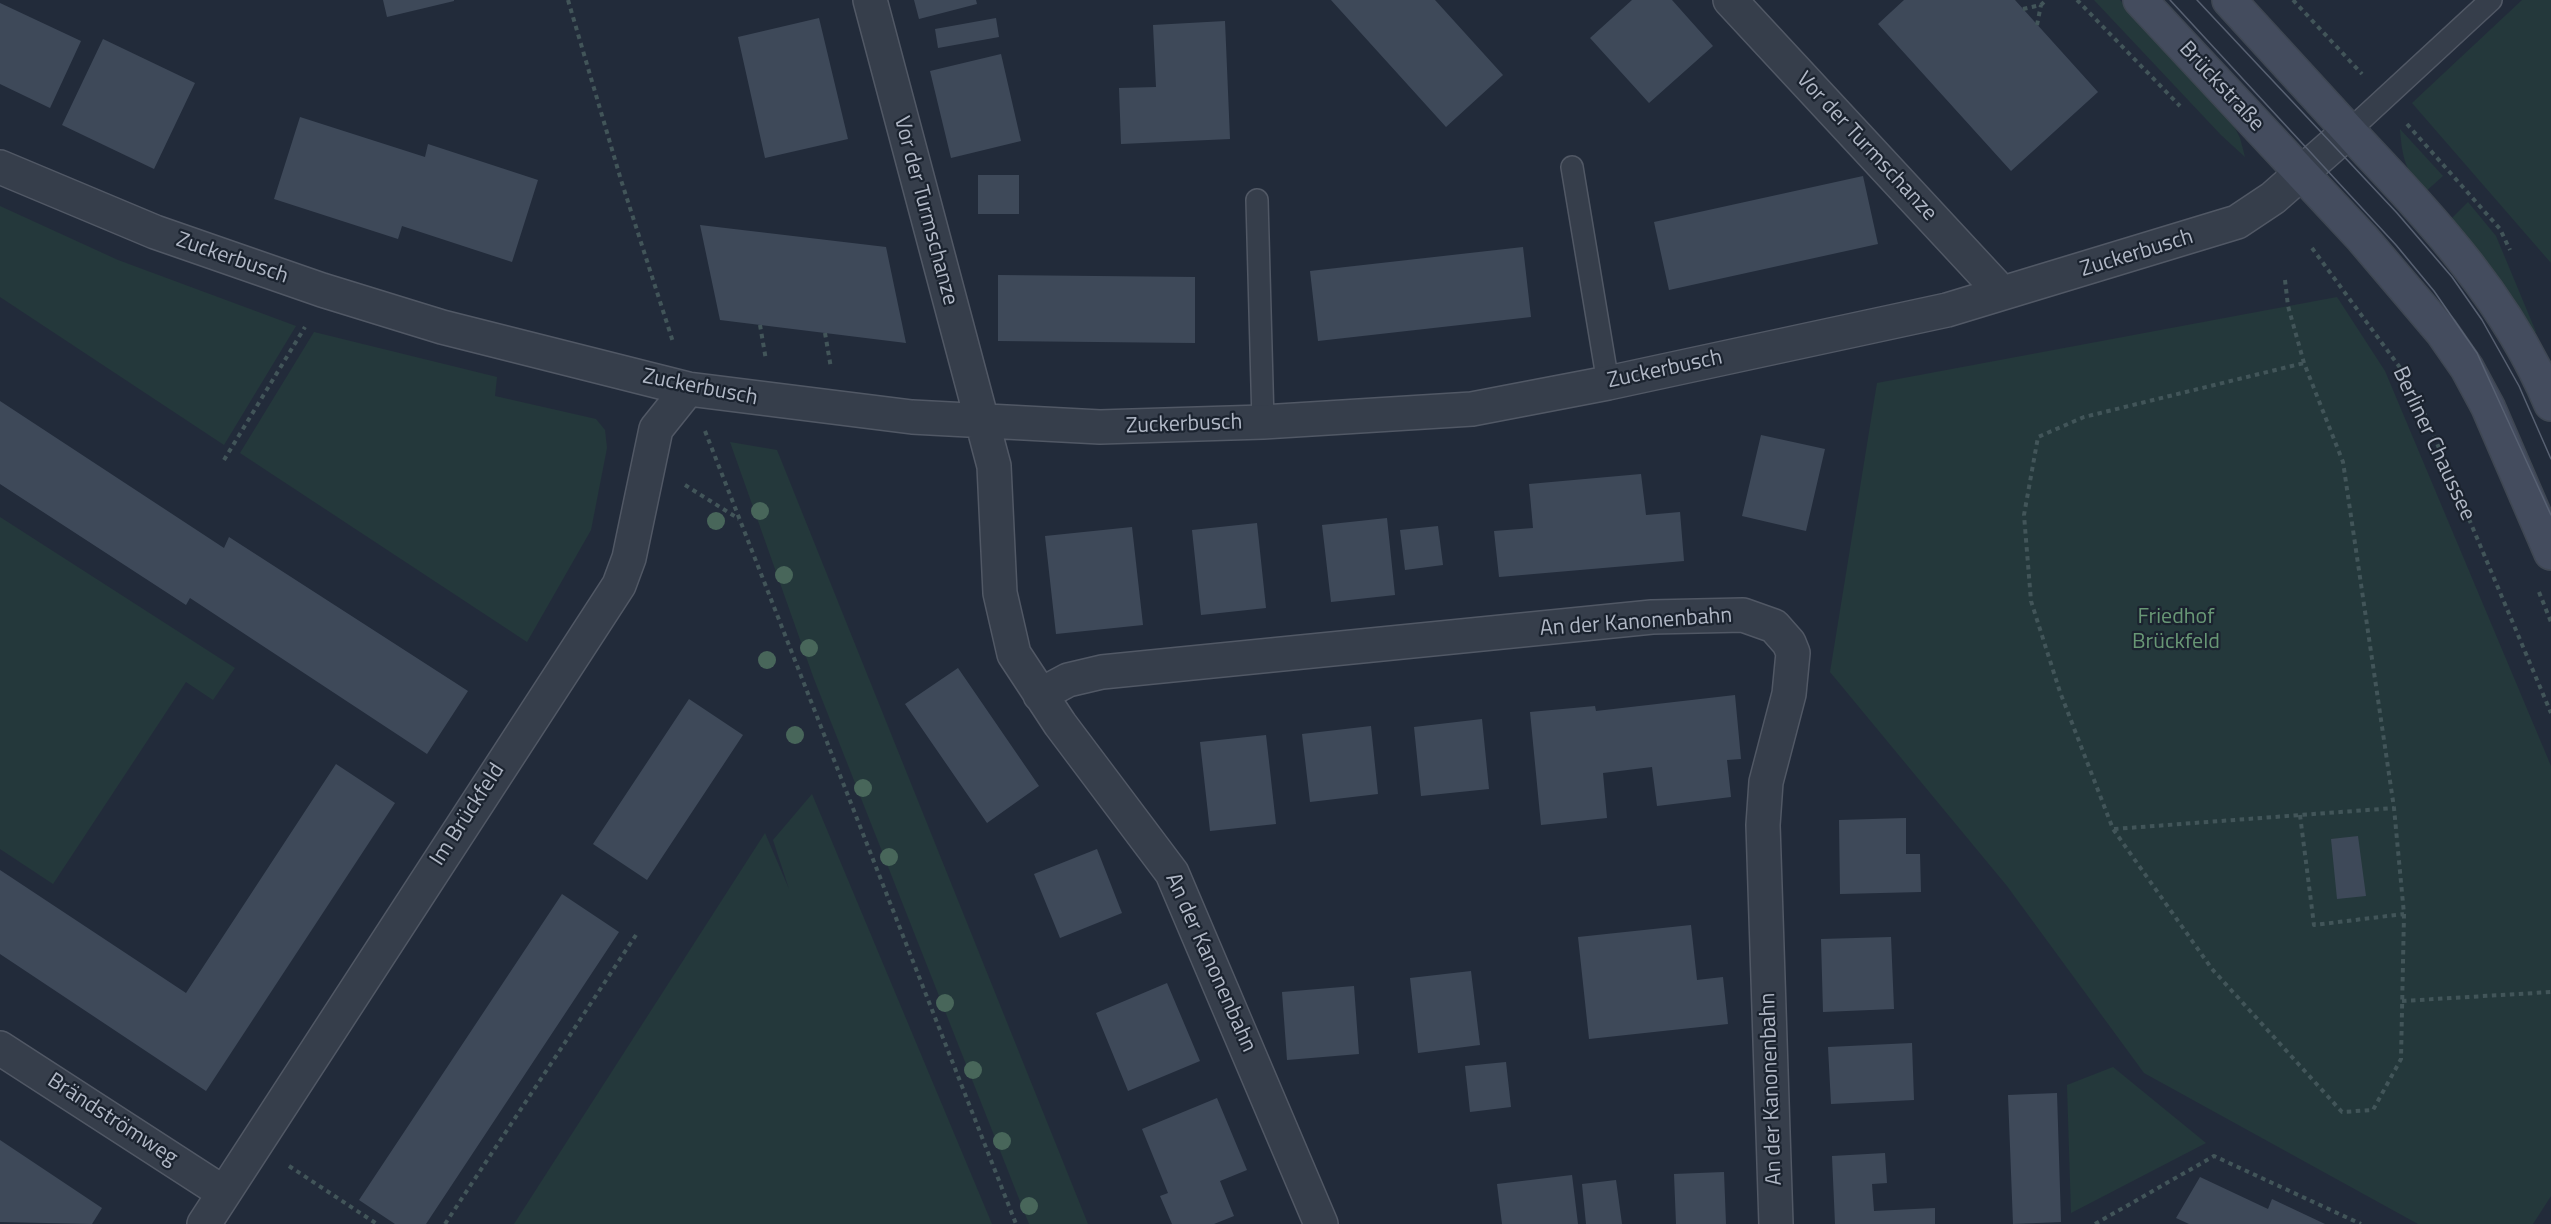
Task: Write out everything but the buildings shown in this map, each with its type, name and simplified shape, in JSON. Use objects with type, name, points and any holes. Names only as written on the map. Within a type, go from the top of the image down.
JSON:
[{"type":"main road","name":"Brückstraße","points":[[2140,0],[2301,174]]},
{"type":"main road","points":[[2229,0],[2429,217],[2492,294],[2529,354],[2551,404]]},
{"type":"main road","points":[[2301,174],[2362,238],[2428,314],[2467,368],[2506,445],[2551,553]]},
{"type":"street","name":"Vor der Turmschanze","points":[[870,0],[982,421]]},
{"type":"street","name":"Vor der Turmschanze","points":[[1730,0],[2002,293]]},
{"type":"street","name":"Zuckerbusch","points":[[0,167],[154,232],[322,290],[442,327],[688,389],[849,410],[982,421],[1100,427],[1263,422],[1472,409],[1608,383],[1894,322],[2002,293],[2223,227],[2249,216],[2273,198],[2349,131]]},
{"type":"street","name":"Im Brückfeld","points":[[204,1224],[619,585],[629,558],[656,429],[688,389]]},
{"type":"street","name":"An der Kanonenbahn","points":[[982,421],[994,466],[1000,592],[1014,654],[1040,695],[1172,873],[1321,1224]]},
{"type":"street","name":"An der Kanonenbahn","points":[[1040,695],[1068,680],[1102,672],[1652,617],[1743,615],[1774,626],[1789,643],[1793,653],[1789,694],[1766,782],[1762,825],[1776,1224]]},
{"type":"street","name":"Brändströmweg","points":[[0,1048],[224,1193]]},
{"type":"lane","points":[[2349,131],[2491,0]]},
{"type":"lane","points":[[1572,167],[1608,383]]},
{"type":"lane","points":[[1257,200],[1263,422]]},
{"type":"path","points":[[568,0],[621,180],[675,346],[665,344]]},
{"type":"path","points":[[2023,9],[2041,5],[2046,0]]},
{"type":"path","points":[[2293,0],[2361,74]]},
{"type":"path","points":[[2037,25],[2041,5]]},
{"type":"path","name":"Berliner Chaussee","points":[[2273,198],[2347,292],[2404,373],[2425,415],[2551,713]]},
{"type":"path","points":[[2285,280],[2288,306],[2304,363],[2343,462],[2394,808],[2404,914],[2401,1059],[2373,1110],[2342,1112],[2212,969],[2113,829],[2060,693],[2031,601],[2024,515],[2038,436],[2085,417],[2304,363]]},
{"type":"path","points":[[224,460],[308,321]]},
{"type":"path","points":[[760,325],[768,366]]},
{"type":"path","points":[[825,333],[834,378]]},
{"type":"path","points":[[688,389],[1016,1224]]},
{"type":"path","points":[[678,481],[740,520]]},
{"type":"path","points":[[2113,829],[2394,808]]},
{"type":"path","points":[[2300,815],[2314,925],[2404,914]]},
{"type":"path","points":[[446,1224],[636,935]]},
{"type":"path","points":[[2402,1001],[2551,992]]},
{"type":"path","points":[[256,1144],[377,1224]]},
{"type":"path","points":[[2095,1224],[2214,1156],[2361,1224]]},
{"type":"green space","points":[[2094,0],[2120,0],[2230,118],[2240,138],[2245,157],[2221,135]]},
{"type":"green space","points":[[2522,0],[2551,0],[2551,263],[2412,103]]},
{"type":"green space","points":[[2400,129],[2443,176],[2424,193],[2406,164]]},
{"type":"green space","points":[[2468,202],[2496,236],[2536,332],[2532,333],[2450,220]]},
{"type":"green space","points":[[0,206],[118,260],[296,326],[224,445],[0,297]]},
{"type":"green space","name":"Friedhof Brückfeld","points":[[2337,297],[2385,371],[2551,766],[2551,1196],[2533,1224],[2418,1224],[2144,1073],[2007,886],[1830,672],[1877,383]]},
{"type":"green space","points":[[314,332],[497,377],[495,396],[596,419],[605,430],[607,448],[591,530],[527,642],[240,453]]},
{"type":"green space","points":[[730,442],[777,450],[1088,1224],[1029,1224],[814,679]]},
{"type":"green space","points":[[0,517],[235,668],[213,700],[186,682],[53,884],[0,849]]},
{"type":"green space","points":[[812,794],[992,1224],[514,1224],[765,833],[789,889],[773,840]]},
{"type":"green space","points":[[2113,1067],[2206,1143],[2071,1213],[2067,1085]]},
{"type":"tram line","points":[[2170,0],[2396,245],[2434,291],[2477,353],[2551,515]]},
{"type":"tram line","points":[[2197,0],[2397,213],[2452,277],[2482,320],[2519,386],[2551,459]]}]
